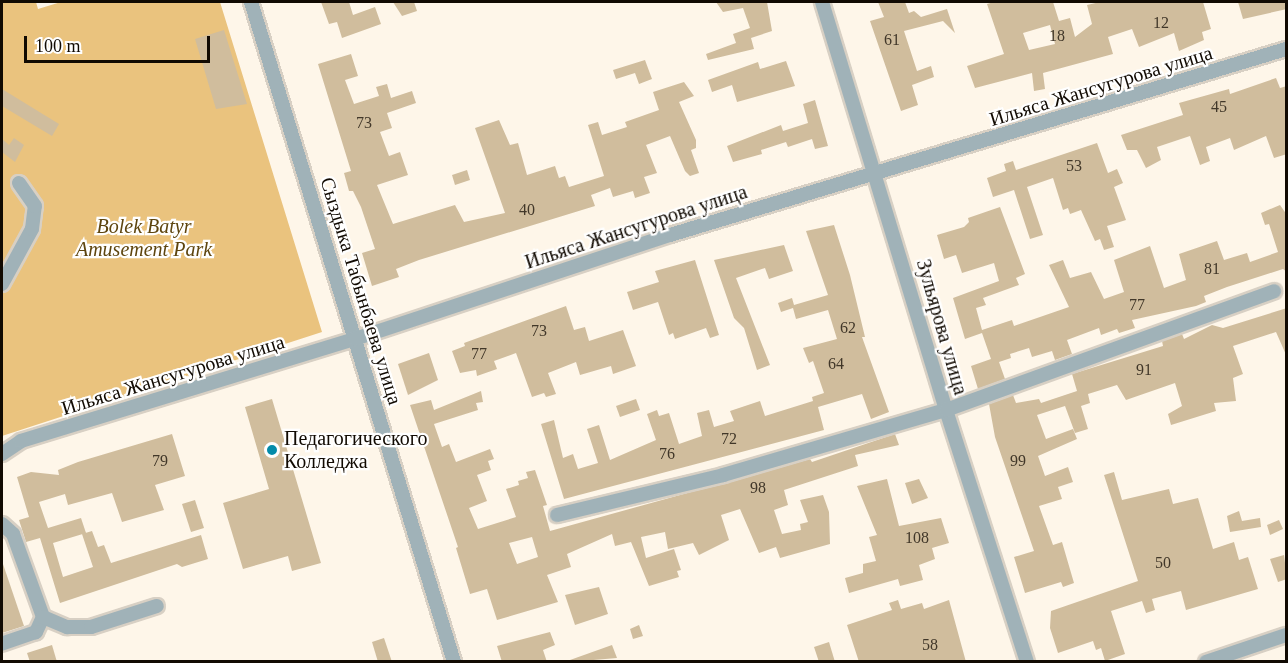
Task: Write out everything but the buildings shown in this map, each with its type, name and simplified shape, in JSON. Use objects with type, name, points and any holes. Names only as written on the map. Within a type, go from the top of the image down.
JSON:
[{"type":"street","name":"Сыздыка Табынбаева улица","points":[[251,2],[454,662]]},
{"type":"street","name":"Зульярова улица","points":[[822,2],[877,173],[946,410],[1027,662]]},
{"type":"street","name":"Ильяса Жансугурова улица","points":[[2,454],[21,441],[355,339],[670,235],[1287,49]]},
{"type":"street","points":[[2,284],[32,229],[35,206],[19,183]]},
{"type":"street","points":[[557,515],[723,475],[946,410],[1274,291]]},
{"type":"street","points":[[2,524],[14,534],[43,617],[36,632],[2,644]]},
{"type":"street","points":[[43,617],[67,627],[91,627],[157,606]]},
{"type":"street","points":[[1206,662],[1287,635]]},
{"type":"green space","name":"Bolek Batyr Amusement Park","points":[[2,2],[36,2],[38,9],[61,2],[220,2],[322,332],[2,436]]},
{"type":"place","name":"Педагогического Колледжа","points":[[272,450]]}]
